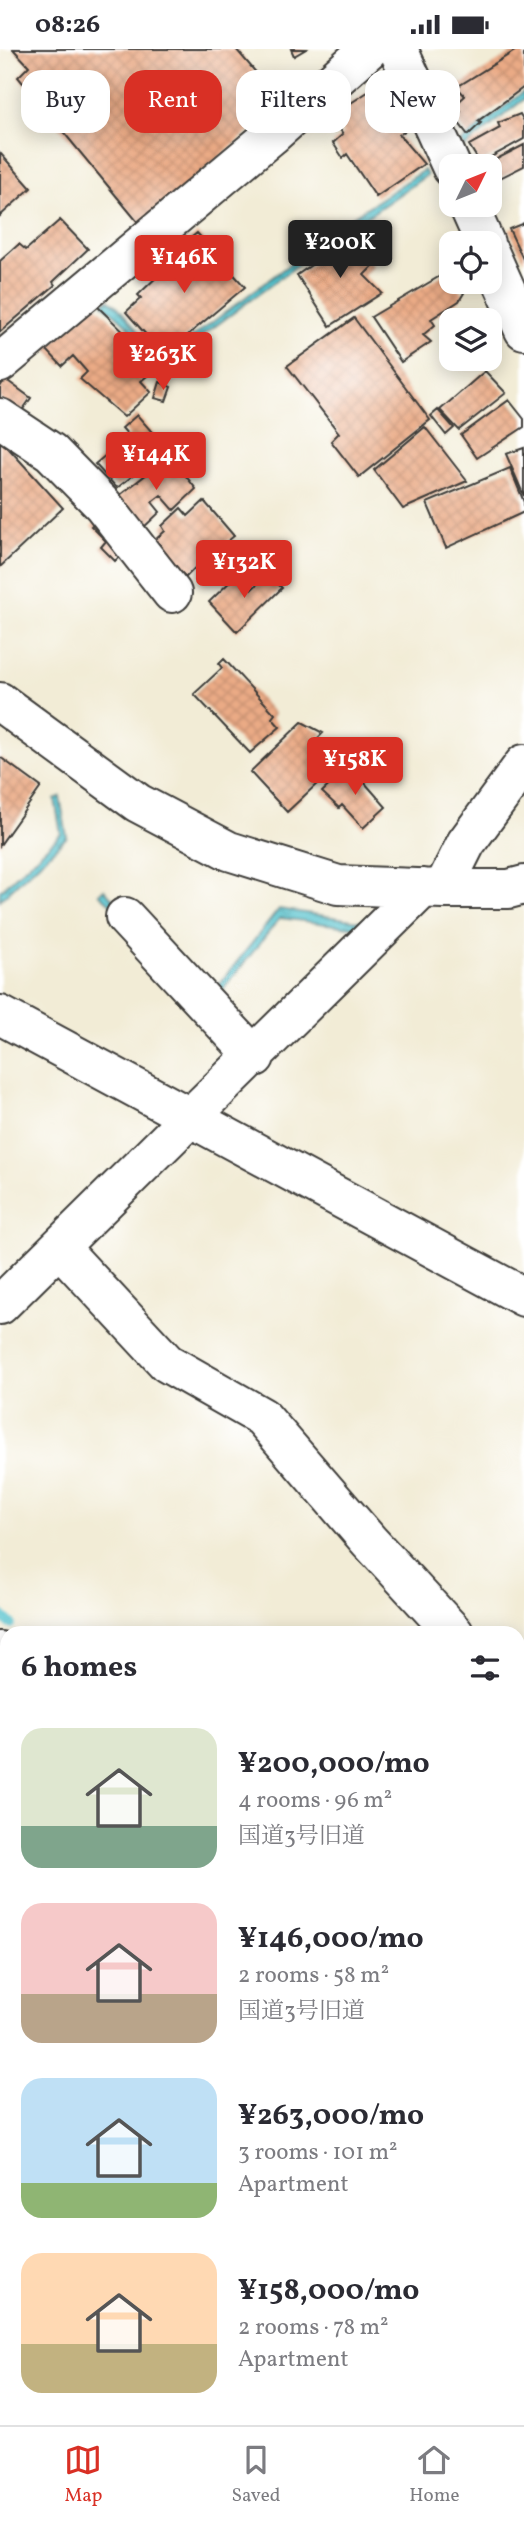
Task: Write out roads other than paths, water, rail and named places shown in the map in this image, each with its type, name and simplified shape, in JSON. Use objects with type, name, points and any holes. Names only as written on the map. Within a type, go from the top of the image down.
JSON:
[{"type":"street","points":[[0,363],[271,136],[369,49]]},
{"type":"street","points":[[398,49],[446,154]]},
{"type":"street","points":[[502,281],[524,330]]},
{"type":"street","points":[[0,418],[51,452],[86,487],[172,593]]},
{"type":"street","points":[[0,702],[138,803],[229,851],[338,885],[433,889],[509,889],[524,885]]},
{"type":"street","points":[[0,1305],[255,1057],[433,889],[524,764]]},
{"type":"street","points":[[125,917],[255,1057]]},
{"type":"street","points":[[0,1015],[194,1117],[524,1297]]},
{"type":"street","points":[[60,1248],[167,1363],[262,1417],[369,1541],[448,1626]]},
{"type":"water","points":[[524,91],[524,99],[465,147],[461,142]]},
{"type":"water","points":[[424,170],[427,175],[295,267],[160,367],[128,326],[103,304],[108,299],[118,307],[162,360],[354,216]]},
{"type":"water","points":[[60,797],[67,837],[0,900],[0,891],[61,834],[55,799]]},
{"type":"water","points":[[104,889],[113,899],[138,912],[213,992],[279,909],[365,922],[366,929],[280,918],[217,997],[99,894]]},
{"type":"waterway","points":[[0,1614],[11,1624]]}]
